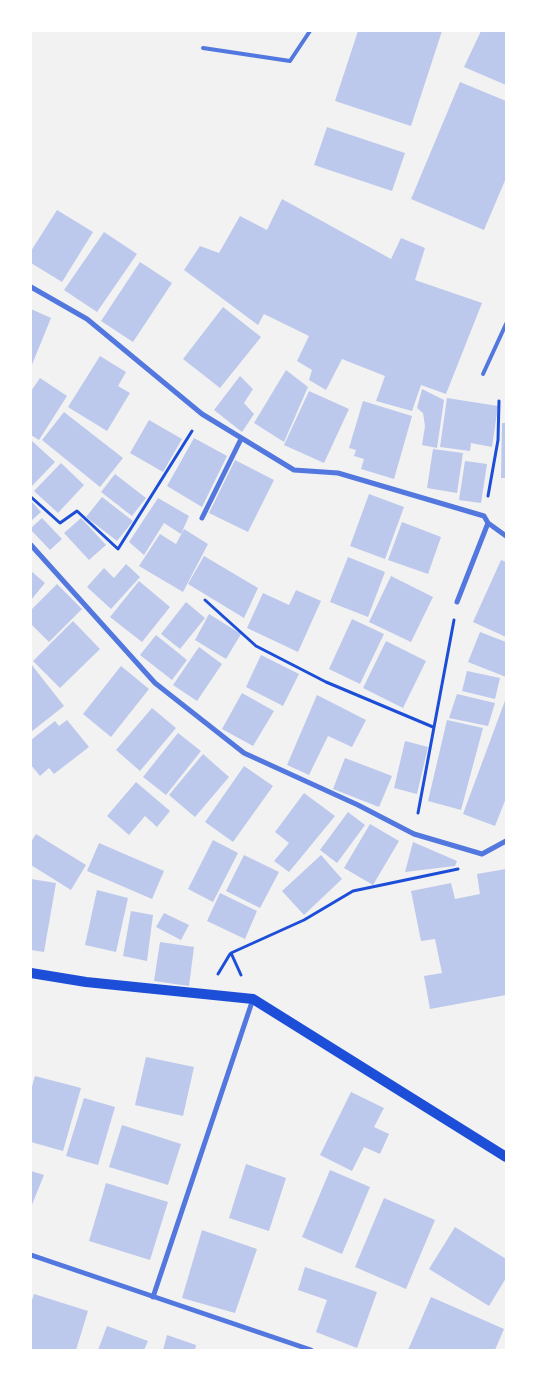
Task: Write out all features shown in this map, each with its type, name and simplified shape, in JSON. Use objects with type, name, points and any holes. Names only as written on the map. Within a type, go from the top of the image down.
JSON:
[{"type":"main road","points":[[31,973],[86,982],[254,1000],[506,1157]]},
{"type":"street","points":[[31,287],[87,319],[202,414],[294,470],[338,473],[484,516],[488,523],[506,536]]},
{"type":"street","points":[[202,518],[241,439]]},
{"type":"street","points":[[457,602],[488,523]]},
{"type":"street","points":[[31,545],[155,683],[244,753],[358,805],[414,834],[482,854],[506,840]]},
{"type":"street","points":[[153,1297],[254,1000]]},
{"type":"street","points":[[31,1254],[311,1350]]},
{"type":"lane","points":[[203,48],[290,61],[310,31]]},
{"type":"lane","points":[[483,374],[506,324]]},
{"type":"path","points":[[484,516],[498,440],[499,400]]},
{"type":"path","points":[[31,497],[60,523],[76,511],[118,549],[157,490],[202,414]]},
{"type":"path","points":[[205,600],[256,646],[326,682],[433,727]]},
{"type":"path","points":[[414,834],[457,602]]},
{"type":"path","points":[[254,1000],[231,954],[304,920],[353,891],[463,868]]},
{"type":"building","points":[[358,31],[442,31],[411,126],[335,101]]},
{"type":"building","points":[[481,31],[506,31],[506,85],[464,67]]},
{"type":"building","points":[[460,82],[506,101],[506,178],[484,230],[411,199]]},
{"type":"building","points":[[327,127],[405,153],[392,191],[314,165]]},
{"type":"building","points":[[282,199],[391,259],[401,238],[425,248],[415,280],[482,303],[446,394],[421,385],[412,411],[376,401],[385,376],[342,359],[326,390],[309,380],[312,370],[297,361],[309,336],[264,314],[258,325],[184,270],[200,246],[219,253],[240,216],[267,230]]},
{"type":"building","points":[[57,210],[93,232],[62,282],[31,263],[31,251]]},
{"type":"building","points":[[104,232],[137,254],[97,312],[64,290]]},
{"type":"building","points":[[140,262],[172,283],[133,342],[101,321]]},
{"type":"building","points":[[223,307],[261,337],[220,388],[183,359]]},
{"type":"building","points":[[31,309],[51,318],[31,367]]},
{"type":"building","points":[[100,356],[126,372],[118,386],[130,393],[107,431],[68,407]]},
{"type":"building","points":[[286,370],[308,387],[284,442],[254,423]]},
{"type":"building","points":[[240,376],[253,389],[244,403],[254,414],[242,432],[214,410]]},
{"type":"building","points":[[40,378],[67,396],[39,440],[31,435],[31,391]]},
{"type":"building","points":[[422,389],[444,400],[437,448],[422,445],[425,426],[423,413],[417,408]]},
{"type":"building","points":[[309,391],[349,409],[324,463],[284,445]]},
{"type":"building","points":[[447,398],[498,406],[492,447],[471,443],[470,451],[440,447]]},
{"type":"building","points":[[363,401],[412,416],[394,479],[361,469],[364,459],[354,456],[356,450],[349,448]]},
{"type":"building","points":[[64,412],[123,458],[100,487],[42,440]]},
{"type":"building","points":[[149,420],[182,439],[163,472],[130,453]]},
{"type":"building","points":[[502,423],[506,423],[506,478],[501,478]]},
{"type":"building","points":[[194,438],[227,456],[202,507],[167,486]]},
{"type":"building","points":[[31,440],[55,462],[31,487]]},
{"type":"building","points":[[433,449],[463,453],[457,493],[427,488]]},
{"type":"building","points":[[235,460],[274,480],[248,532],[209,513]]},
{"type":"building","points":[[465,461],[487,464],[481,503],[459,500]]},
{"type":"building","points":[[61,463],[84,485],[58,513],[34,491]]},
{"type":"building","points":[[115,474],[146,498],[132,516],[101,492]]},
{"type":"building","points":[[369,494],[404,507],[385,559],[350,546]]},
{"type":"building","points":[[102,497],[133,521],[117,541],[86,517]]},
{"type":"building","points":[[158,498],[189,516],[181,534],[164,523],[144,555],[129,542]]},
{"type":"building","points":[[31,501],[41,512],[31,521]]},
{"type":"building","points":[[42,518],[62,539],[50,550],[31,530]]},
{"type":"building","points":[[81,518],[106,545],[89,560],[64,533]]},
{"type":"building","points":[[402,522],[441,537],[428,574],[388,560]]},
{"type":"building","points":[[184,529],[208,544],[183,592],[139,566],[160,534],[176,544]]},
{"type":"building","points":[[204,556],[258,588],[244,618],[188,584]]},
{"type":"building","points":[[348,557],[385,572],[368,617],[330,602]]},
{"type":"building","points":[[501,560],[506,562],[506,637],[473,622]]},
{"type":"building","points":[[126,564],[140,577],[111,609],[87,587],[104,568],[114,578]]},
{"type":"building","points":[[31,571],[45,583],[31,600]]},
{"type":"building","points":[[391,576],[433,597],[411,642],[369,622]]},
{"type":"building","points":[[139,581],[170,607],[142,642],[110,617]]},
{"type":"building","points":[[57,584],[82,609],[49,642],[31,624],[31,610]]},
{"type":"building","points":[[296,590],[321,601],[298,652],[247,628],[263,593],[289,605]]},
{"type":"building","points":[[186,602],[205,618],[180,649],[161,634]]},
{"type":"building","points":[[209,614],[241,634],[226,659],[195,640]]},
{"type":"building","points":[[352,619],[384,634],[360,684],[329,669]]},
{"type":"building","points":[[73,621],[100,649],[60,688],[33,661]]},
{"type":"building","points":[[480,632],[506,642],[506,677],[468,662]]},
{"type":"building","points":[[156,635],[187,660],[172,680],[140,655]]},
{"type":"building","points":[[386,641],[426,661],[403,708],[363,688]]},
{"type":"building","points":[[199,647],[222,664],[197,701],[173,685]]},
{"type":"building","points":[[261,655],[299,674],[283,706],[246,687]]},
{"type":"building","points":[[31,664],[64,706],[31,732]]},
{"type":"building","points":[[121,666],[149,689],[111,737],[83,714]]},
{"type":"building","points":[[467,671],[500,678],[495,699],[462,691]]},
{"type":"building","points":[[242,693],[274,711],[253,746],[222,729]]},
{"type":"building","points":[[457,694],[495,703],[488,726],[449,718]]},
{"type":"building","points":[[317,695],[366,720],[352,747],[328,736],[309,775],[287,765]]},
{"type":"building","points":[[506,698],[506,798],[495,826],[463,814]]},
{"type":"building","points":[[152,708],[176,728],[140,771],[116,750]]},
{"type":"building","points":[[67,720],[89,747],[54,774],[49,768],[40,776],[31,765],[31,740],[55,721],[59,726]]},
{"type":"building","points":[[447,720],[483,728],[461,810],[428,801]]},
{"type":"building","points":[[178,733],[201,751],[166,795],[143,777]]},
{"type":"building","points":[[405,741],[428,747],[417,794],[394,788]]},
{"type":"building","points":[[203,754],[229,777],[195,817],[169,795]]},
{"type":"building","points":[[345,758],[392,776],[379,807],[333,789]]},
{"type":"building","points":[[244,766],[273,786],[233,842],[205,822]]},
{"type":"building","points":[[136,782],[170,811],[157,827],[145,816],[129,835],[107,816]]},
{"type":"building","points":[[304,793],[335,816],[289,872],[274,861],[289,843],[275,832]]},
{"type":"building","points":[[348,812],[365,825],[337,863],[320,850]]},
{"type":"building","points":[[370,824],[399,841],[373,885],[344,868]]},
{"type":"building","points":[[36,834],[86,865],[71,890],[31,865],[31,842]]},
{"type":"building","points":[[213,840],[238,853],[213,902],[188,889]]},
{"type":"building","points":[[413,842],[457,861],[455,866],[405,872]]},
{"type":"building","points":[[99,843],[164,871],[152,899],[87,871]]},
{"type":"building","points":[[244,855],[279,872],[260,908],[226,891]]},
{"type":"building","points":[[321,855],[342,879],[304,915],[282,891]]},
{"type":"building","points":[[506,869],[506,995],[430,1009],[424,976],[442,973],[435,939],[421,941],[411,891],[451,883],[455,899],[480,894],[477,874]]},
{"type":"building","points":[[31,879],[56,883],[44,952],[31,950]]},
{"type":"building","points":[[97,890],[128,898],[116,952],[85,945]]},
{"type":"building","points":[[220,893],[257,911],[245,939],[207,921]]},
{"type":"building","points":[[131,911],[153,915],[147,961],[123,956]]},
{"type":"building","points":[[164,913],[189,925],[181,940],[156,927]]},
{"type":"building","points":[[160,942],[194,947],[189,986],[154,981]]},
{"type":"building","points":[[146,1057],[194,1067],[183,1116],[135,1105]]},
{"type":"building","points":[[35,1076],[81,1088],[63,1151],[31,1142],[31,1090]]},
{"type":"building","points":[[351,1092],[384,1108],[374,1127],[389,1134],[380,1154],[364,1147],[352,1171],[320,1155]]},
{"type":"building","points":[[84,1098],[115,1107],[98,1165],[66,1156]]},
{"type":"building","points":[[122,1125],[181,1144],[168,1185],[109,1167]]},
{"type":"building","points":[[246,1164],[286,1178],[269,1231],[229,1218]]},
{"type":"building","points":[[330,1170],[370,1187],[342,1254],[302,1237]]},
{"type":"building","points":[[31,1171],[44,1175],[31,1207]]},
{"type":"building","points":[[106,1183],[168,1202],[150,1260],[89,1241]]},
{"type":"building","points":[[384,1198],[435,1220],[406,1289],[355,1267]]},
{"type":"building","points":[[455,1227],[506,1259],[506,1278],[489,1306],[429,1269]]},
{"type":"building","points":[[202,1230],[257,1249],[235,1313],[182,1298]]},
{"type":"building","points":[[305,1267],[377,1292],[357,1348],[316,1332],[327,1300],[298,1290]]},
{"type":"building","points":[[34,1294],[88,1311],[76,1350],[31,1350],[31,1303]]},
{"type":"building","points":[[431,1297],[504,1329],[495,1350],[408,1350]]},
{"type":"building","points":[[107,1326],[148,1341],[144,1350],[98,1350]]},
{"type":"building","points":[[167,1335],[196,1345],[195,1350],[163,1350]]}]
